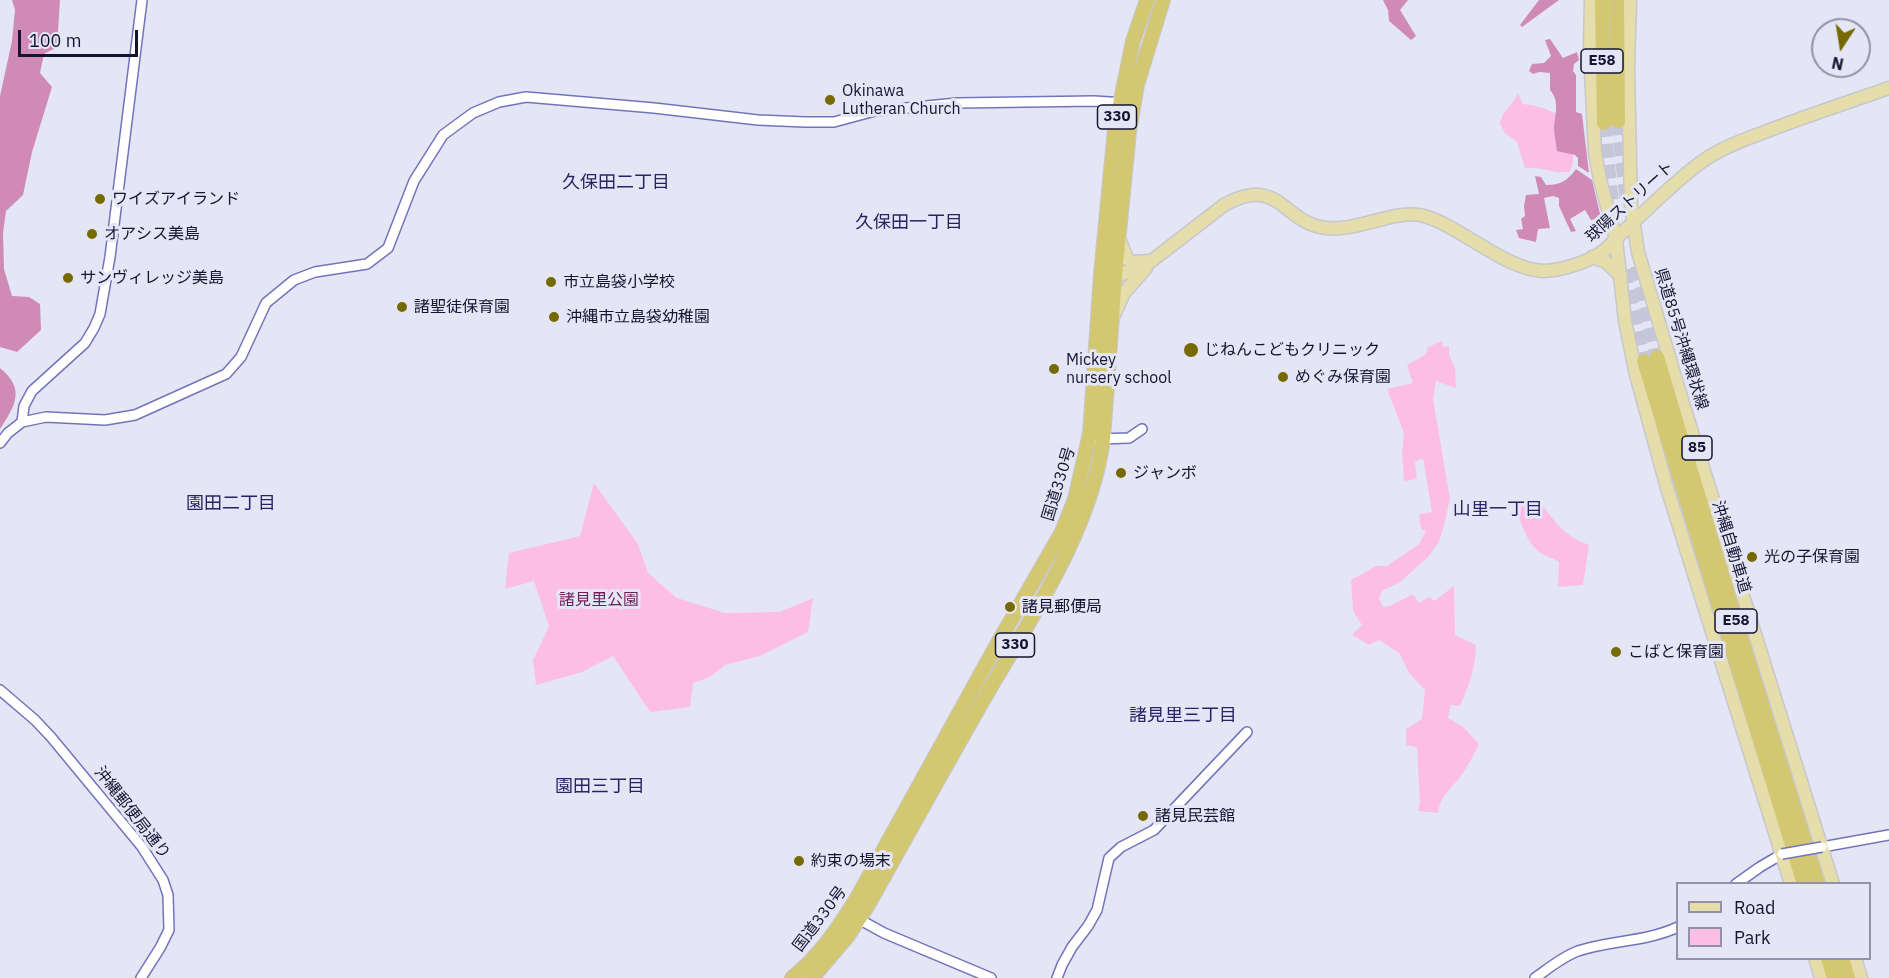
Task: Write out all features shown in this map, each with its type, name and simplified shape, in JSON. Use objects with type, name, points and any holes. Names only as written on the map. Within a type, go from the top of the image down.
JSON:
[{"type":"highway","name":"国道330号","points":[[1096,439],[1112,320],[1108,274],[1118,236],[1133,41],[1147,0]]},
{"type":"highway","name":"国道330号","points":[[792,978],[853,916],[1028,624],[1086,510],[1100,464],[1096,439],[1108,274],[1110,168],[1127,103],[1137,85],[1163,0]]},
{"type":"highway","name":"E58","points":[[1602,0],[1611,122],[1616,65],[1617,0]]},
{"type":"highway","name":"沖縄自動車道","points":[[1803,882],[1764,759],[1651,359],[1817,882]]},
{"type":"highway","name":"国道330号","points":[[812,978],[847,938],[853,916]]},
{"type":"highway","points":[[1829,960],[1834,978]]},
{"type":"highway","points":[[1843,960],[1848,978]]},
{"type":"main road","name":"85","points":[[1592,0],[1590,51],[1595,152],[1616,239],[1630,346],[1653,440],[1790,882]]},
{"type":"main road","name":"県道85号沖縄環状線","points":[[1630,0],[1628,69],[1633,223],[1642,267],[1832,882]]},
{"type":"main road","name":"球陽ストリート","points":[[1108,274],[1135,271],[1156,259],[1224,205],[1237,198],[1256,194],[1275,199],[1313,225],[1325,228],[1355,227],[1400,217],[1423,216],[1510,261],[1541,271],[1560,269],[1599,254],[1686,174],[1720,152],[1773,129],[1889,88]]},
{"type":"main road","points":[[1118,236],[1127,259],[1133,262],[1156,259]]},
{"type":"main road","points":[[1592,257],[1605,262],[1621,276]]},
{"type":"main road","points":[[1112,320],[1124,293],[1156,259]]},
{"type":"main road","points":[[1816,960],[1821,978]]},
{"type":"main road","points":[[1856,960],[1861,978]]},
{"type":"street","points":[[22,422],[24,406],[32,391],[85,343],[100,314],[110,257],[142,0]]},
{"type":"street","points":[[0,443],[22,422],[46,417],[105,420],[135,415],[226,374],[241,357],[266,303],[294,280],[315,272],[367,264],[388,248],[414,181],[443,135],[473,113],[499,102],[526,97],[758,120],[805,122],[834,122],[875,111],[957,103],[1094,101],[1127,103]]},
{"type":"street","points":[[1096,439],[1129,438],[1142,429]]},
{"type":"street","name":"沖縄郵便局通り","points":[[0,690],[51,737],[142,847],[160,873],[168,895],[169,930],[141,978]]},
{"type":"street","points":[[1057,978],[1072,947],[1088,926],[1096,910],[1108,858],[1121,847],[1154,830],[1247,732]]},
{"type":"street","points":[[1739,882],[1782,854],[1889,835]]},
{"type":"street","points":[[853,916],[884,933],[991,978]]},
{"type":"street","points":[[1535,978],[1566,957],[1581,950],[1648,937],[1676,927]]},
{"type":"green space","points":[[1518,93],[1523,104],[1549,110],[1566,124],[1573,153],[1572,167],[1569,172],[1525,168],[1517,142],[1505,133],[1500,124],[1503,115]]},
{"type":"green space","points":[[1442,341],[1443,347],[1449,346],[1449,355],[1455,368],[1456,388],[1436,381],[1433,399],[1450,499],[1444,525],[1439,542],[1428,557],[1399,583],[1383,590],[1379,598],[1383,607],[1390,606],[1413,594],[1419,603],[1429,597],[1434,601],[1454,586],[1455,635],[1476,645],[1467,690],[1460,706],[1451,705],[1448,718],[1462,726],[1479,744],[1463,773],[1444,796],[1438,813],[1418,811],[1420,802],[1417,747],[1406,745],[1406,729],[1422,719],[1425,690],[1409,673],[1399,653],[1379,640],[1369,645],[1352,635],[1362,625],[1353,611],[1351,580],[1376,566],[1387,566],[1419,544],[1426,531],[1421,529],[1419,514],[1432,512],[1423,458],[1415,462],[1417,479],[1404,481],[1402,454],[1404,433],[1387,389],[1413,383],[1407,365],[1425,355],[1428,347]]},
{"type":"green space","name":"諸見里公園","points":[[594,483],[638,544],[648,573],[677,598],[725,613],[780,612],[813,598],[808,632],[760,656],[725,665],[710,677],[693,683],[690,707],[650,712],[613,656],[582,672],[536,685],[533,660],[549,626],[534,581],[505,589],[509,553],[580,536]]},
{"type":"green space","points":[[1538,498],[1565,532],[1589,545],[1583,585],[1558,587],[1559,562],[1540,553],[1527,537],[1517,509]]},
{"type":"shaded area","points":[[12,0],[60,0],[57,47],[44,54],[40,73],[52,87],[32,152],[23,195],[6,211],[3,233],[4,269],[12,296],[29,297],[40,304],[41,330],[17,352],[0,347],[0,96],[12,41],[15,10]]},
{"type":"shaded area","points":[[1383,0],[1408,0],[1400,10],[1416,36],[1411,40],[1389,21],[1388,10]]},
{"type":"shaded area","points":[[1539,0],[1559,0],[1522,27],[1520,25]]},
{"type":"shaded area","points":[[1550,39],[1563,58],[1577,52],[1579,60],[1574,64],[1573,71],[1576,75],[1576,112],[1582,114],[1589,173],[1578,166],[1578,158],[1575,155],[1557,151],[1554,127],[1556,103],[1550,90],[1550,73],[1533,74],[1529,71],[1532,64],[1544,63],[1551,56],[1545,40]]},
{"type":"shaded area","points":[[1576,169],[1592,180],[1601,218],[1591,220],[1585,210],[1570,219],[1576,231],[1571,232],[1559,206],[1559,198],[1553,196],[1544,198],[1550,228],[1538,229],[1536,242],[1519,238],[1516,230],[1523,229],[1521,219],[1525,216],[1526,195],[1539,194],[1535,176],[1541,177],[1546,185],[1556,184],[1567,179]]},
{"type":"shaded area","points":[[0,368],[13,383],[15,398],[10,413],[0,429]]},
{"type":"tunnel","points":[[1618,121],[1627,205]]},
{"type":"tunnel","points":[[1604,123],[1613,215]]},
{"type":"tunnel","points":[[1637,266],[1657,357]]},
{"type":"tunnel","points":[[1624,270],[1644,361]]},
{"type":"place","name":"Okinawa Lutheran Church","points":[[830,100]]},
{"type":"place","name":"ワイズアイランド","points":[[100,199]]},
{"type":"place","name":"オアシス美島","points":[[92,234]]},
{"type":"place","name":"サンヴィレッジ美島","points":[[68,278]]},
{"type":"place","name":"市立島袋小学校","points":[[551,282]]},
{"type":"place","name":"諸聖徒保育園","points":[[402,307]]},
{"type":"place","name":"沖縄市立島袋幼稚園","points":[[554,317]]},
{"type":"place","name":"じねんこどもクリニック","points":[[1191,350]]},
{"type":"place","name":"Mickey nursery school","points":[[1054,369]]},
{"type":"place","name":"めぐみ保育園","points":[[1283,377]]},
{"type":"place","name":"ジャンボ","points":[[1121,473]]},
{"type":"place","name":"光の子保育園","points":[[1752,557]]},
{"type":"place","name":"諸見郵便局","points":[[1010,607]]},
{"type":"place","name":"こばと保育園","points":[[1616,652]]},
{"type":"place","name":"諸見民芸館","points":[[1143,816]]},
{"type":"place","name":"約束の場末","points":[[799,861]]},
{"type":"district","name":"久保田二丁目","points":[[616,183]]},
{"type":"district","name":"久保田一丁目","points":[[909,223]]},
{"type":"district","name":"園田二丁目","points":[[231,504]]},
{"type":"district","name":"山里一丁目","points":[[1498,510]]},
{"type":"district","name":"諸見里三丁目","points":[[1183,716]]},
{"type":"district","name":"園田三丁目","points":[[600,787]]}]
